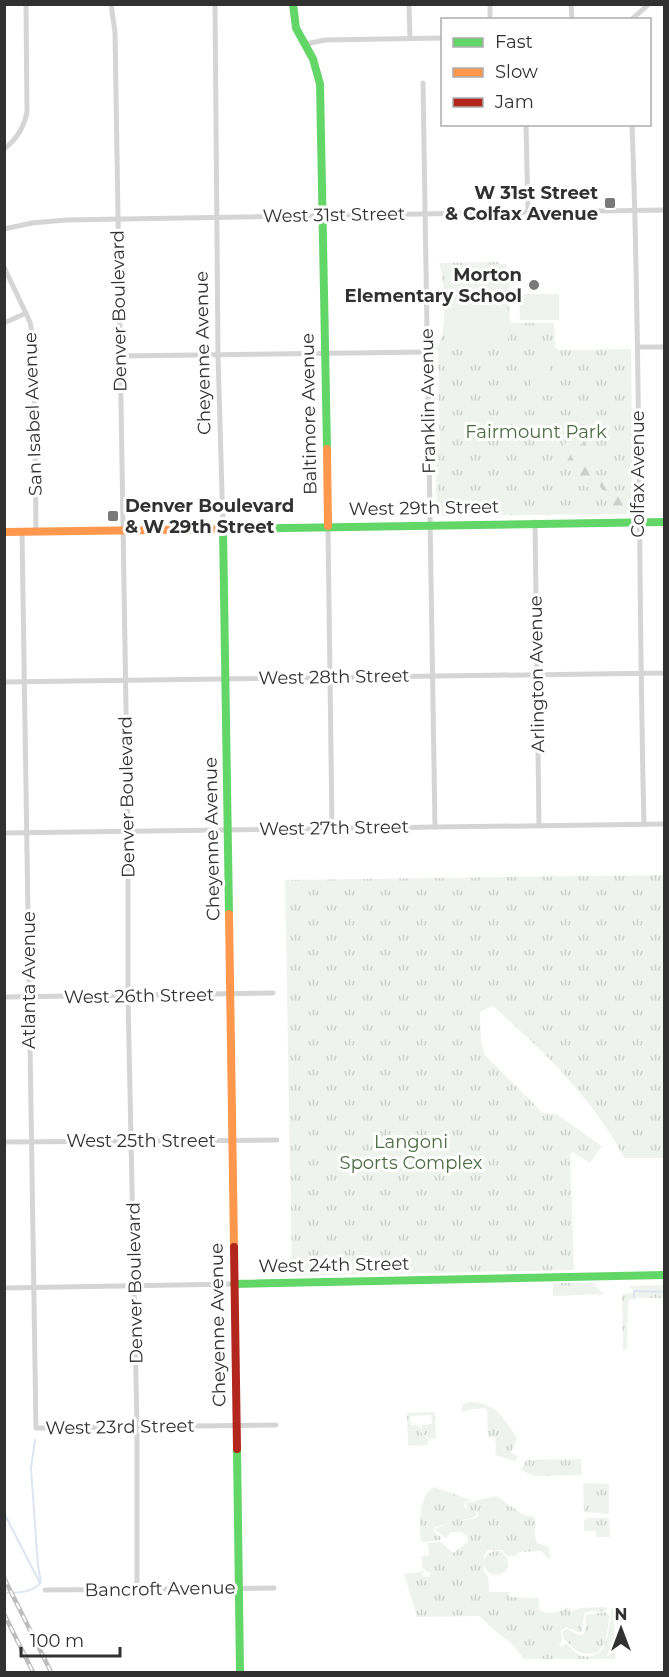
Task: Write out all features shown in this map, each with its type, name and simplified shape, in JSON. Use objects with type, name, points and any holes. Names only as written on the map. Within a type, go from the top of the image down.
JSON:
[{"type":"street","points":[[4,149],[18,136],[27,112],[26,4]]},
{"type":"street","name":"Denver Boulevard","points":[[111,4],[115,32],[126,680],[128,996],[137,1427],[137,1589]]},
{"type":"street","name":"Cheyenne Avenue","points":[[215,4],[218,354],[229,830],[240,1672]]},
{"type":"street","name":"Baltimore Avenue","points":[[293,4],[296,28],[313,59],[320,84],[332,828]]},
{"type":"street","points":[[409,4],[410,38]]},
{"type":"street","points":[[633,18],[650,4]]},
{"type":"street","points":[[306,44],[325,40],[441,38]]},
{"type":"street","name":"Franklin Avenue","points":[[423,82],[435,827]]},
{"type":"street","points":[[526,126],[528,212]]},
{"type":"street","name":"Colfax Avenue","points":[[632,126],[638,347],[638,521],[644,824]]},
{"type":"street","name":"West 31st Street","points":[[4,229],[50,221],[118,219],[664,210]]},
{"type":"street","name":"San Isabel Avenue","points":[[4,267],[26,313],[32,332],[36,531]]},
{"type":"street","points":[[4,323],[26,313]]},
{"type":"street","points":[[638,347],[664,346]]},
{"type":"street","points":[[119,356],[427,352]]},
{"type":"street","name":"West 29th Street","points":[[4,532],[534,522],[664,522]]},
{"type":"street","name":"Arlington Avenue","points":[[534,522],[539,826]]},
{"type":"street","name":"Atlanta Avenue","points":[[22,532],[36,1428]]},
{"type":"street","name":"West 28th Street","points":[[4,682],[664,673]]},
{"type":"street","name":"West 27th Street","points":[[4,833],[664,824]]},
{"type":"street","name":"West 26th Street","points":[[4,997],[273,993]]},
{"type":"street","name":"West 25th Street","points":[[4,1142],[277,1140]]},
{"type":"street","name":"West 24th Street","points":[[4,1288],[664,1275]]},
{"type":"street","name":"West 23rd Street","points":[[36,1428],[276,1425]]},
{"type":"street","name":"Bancroft Avenue","points":[[45,1590],[274,1588]]},
{"type":"green space","name":"Fairmount Park","points":[[498,262],[505,268],[509,277],[510,323],[554,323],[555,346],[558,350],[631,349],[633,514],[440,516],[440,512],[437,512],[435,431],[438,431],[440,463],[438,352],[436,348],[440,342],[444,320],[443,281],[439,263]]},
{"type":"green space","points":[[507,264],[508,348],[448,348],[446,265]]},
{"type":"green space","points":[[519,294],[559,294],[559,320],[520,320]]},
{"type":"green space","points":[[530,357],[549,357],[549,395],[530,396]]},
{"type":"green space","points":[[576,439],[582,445],[584,440],[587,447],[592,447],[595,458],[588,461],[595,472],[593,487],[582,485],[582,478],[578,470],[567,461],[571,454],[564,448],[565,443]]},
{"type":"green space","points":[[609,478],[615,484],[612,489],[615,494],[621,496],[626,504],[619,513],[610,509],[607,494],[600,487],[601,480]]},
{"type":"green space","name":"Langoni Sports Complex","points":[[664,875],[664,1158],[624,1158],[598,1116],[566,1076],[493,1006],[480,1012],[481,1041],[485,1055],[543,1113],[556,1114],[602,1146],[590,1163],[573,1152],[570,1155],[574,1270],[292,1276],[285,880]]},
{"type":"green space","points":[[553,1283],[596,1283],[591,1286],[596,1286],[604,1294],[553,1296]]},
{"type":"green space","points":[[664,1285],[664,1298],[633,1298],[628,1301],[627,1349],[623,1350],[622,1294],[633,1293],[628,1286]]},
{"type":"green space","points":[[469,1402],[493,1408],[503,1418],[517,1438],[511,1453],[518,1456],[515,1461],[495,1455],[495,1437],[488,1437],[487,1410],[484,1408],[464,1412],[461,1410],[463,1404]]},
{"type":"green space","points":[[408,1413],[435,1413],[436,1439],[430,1439],[423,1434],[421,1425],[432,1424],[431,1415],[410,1416],[411,1425],[419,1425],[422,1434],[429,1440],[427,1445],[408,1445]]},
{"type":"green space","points":[[581,1459],[582,1475],[535,1476],[521,1470],[526,1460]]},
{"type":"green space","points":[[583,1483],[609,1484],[609,1514],[584,1512]]},
{"type":"green space","points":[[434,1487],[471,1500],[465,1502],[464,1507],[476,1512],[477,1515],[435,1527],[433,1531],[441,1537],[440,1540],[421,1542],[422,1504]]},
{"type":"green space","points":[[496,1496],[524,1515],[534,1517],[536,1524],[534,1533],[537,1543],[549,1547],[550,1560],[541,1551],[519,1552],[515,1556],[507,1556],[502,1550],[488,1550],[484,1555],[484,1572],[488,1576],[489,1592],[509,1592],[510,1597],[539,1598],[539,1609],[546,1613],[568,1607],[571,1612],[579,1608],[606,1607],[605,1611],[589,1611],[584,1614],[582,1632],[566,1627],[561,1631],[562,1639],[559,1645],[562,1647],[567,1644],[573,1651],[587,1656],[599,1653],[603,1648],[607,1641],[610,1609],[617,1608],[614,1611],[615,1659],[523,1659],[513,1646],[479,1616],[417,1617],[404,1574],[421,1572],[422,1569],[425,1573],[422,1573],[423,1577],[430,1577],[430,1572],[422,1566],[422,1556],[429,1555],[426,1543],[441,1542],[453,1553],[468,1542],[467,1536],[461,1532],[451,1532],[446,1538],[434,1529],[449,1523],[476,1518],[479,1516],[478,1513],[467,1508],[466,1503]]},
{"type":"green space","points":[[587,1518],[609,1518],[610,1537],[596,1537],[596,1531],[584,1531],[584,1521]]},
{"type":"green space","points":[[496,1551],[501,1552],[507,1558],[507,1568],[501,1574],[496,1575],[491,1574],[485,1568],[484,1563],[485,1558],[491,1552]]},
{"type":"green space","points":[[605,1612],[610,1616],[605,1643],[598,1652],[582,1653],[563,1637],[563,1631],[567,1629],[579,1635],[584,1633],[585,1615]]},
{"type":"waterway","points":[[634,1298],[634,1291],[664,1292]]},
{"type":"waterway","points":[[4,1593],[29,1590],[41,1582],[31,1468],[35,1440]]},
{"type":"waterway","points":[[4,1513],[40,1583]]},
{"type":"railway","points":[[4,1578],[51,1672]]},
{"type":"railway","points":[[4,1614],[33,1672]]},
{"type":"traffic: fast","points":[[293,4],[296,28],[313,59],[320,84],[327,449]]},
{"type":"traffic: fast","points":[[230,529],[664,522]]},
{"type":"traffic: fast","points":[[223,528],[229,914]]},
{"type":"traffic: fast","points":[[234,1284],[664,1275]]},
{"type":"traffic: fast","points":[[237,1449],[240,1672]]},
{"type":"traffic: slow","points":[[327,449],[328,526]]},
{"type":"traffic: slow","points":[[4,532],[230,529]]},
{"type":"traffic: slow","points":[[229,914],[234,1247]]},
{"type":"traffic: jam","points":[[234,1247],[237,1449]]},
{"type":"place","name":"W 31st Street & Colfax Avenue","points":[[610,203]]},
{"type":"place","name":"Morton Elementary School","points":[[534,285]]},
{"type":"place","name":"Denver Boulevard & W 29th Street","points":[[113,516]]}]
